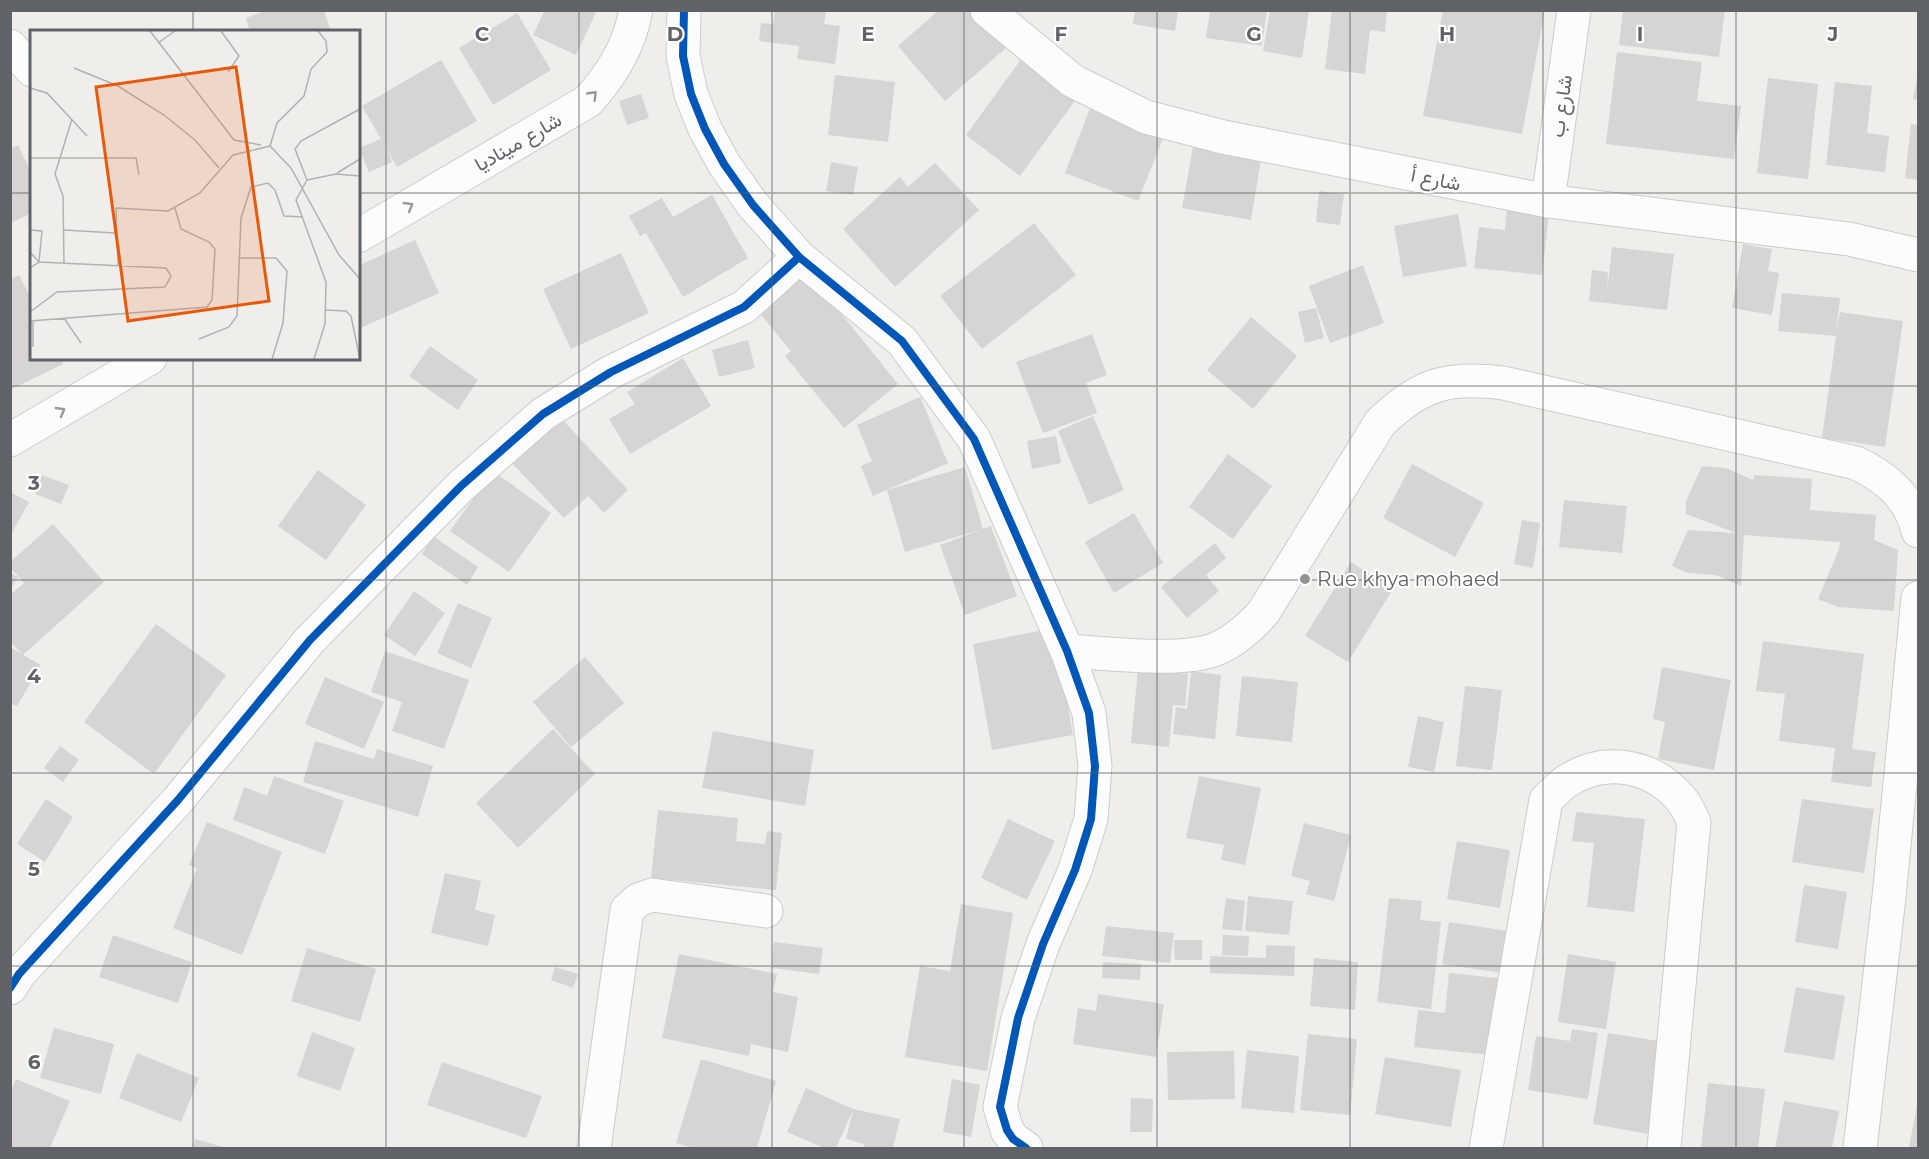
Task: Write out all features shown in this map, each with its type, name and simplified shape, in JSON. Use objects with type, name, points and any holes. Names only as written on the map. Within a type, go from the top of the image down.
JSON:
[{"type":"street","name":"شارع ميناديا","points":[[360,235],[588,101],[608,79],[624,53],[636,10]]},
{"type":"street","points":[[684,10],[683,56],[691,94],[705,129],[724,164],[753,205],[799,257],[902,341],[974,439],[1067,651],[1089,713],[1095,766],[1091,819],[1075,870],[1043,944],[1018,1018],[1000,1107],[1007,1130],[1013,1139],[1026,1149]]},
{"type":"street","name":"شارع أ","points":[[987,10],[1073,81],[1146,117],[1223,137],[1548,201],[1849,239],[1918,255]]},
{"type":"street","name":"شارع ب","points":[[1548,201],[1574,10]]},
{"type":"street","points":[[10,46],[30,68]]},
{"type":"street","points":[[10,988],[19,974],[178,800],[310,640],[461,486],[543,414],[611,372],[744,307],[799,257]]},
{"type":"street","points":[[10,440],[147,360]]},
{"type":"street","points":[[1067,651],[1182,656],[1215,650],[1243,634],[1263,613],[1380,423],[1399,404],[1423,390],[1449,381],[1476,380],[1503,383],[1856,463],[1877,472],[1894,487],[1908,506],[1918,531]]},
{"type":"street","points":[[1860,1149],[1888,908],[1918,598]]},
{"type":"street","points":[[1486,1149],[1546,800],[1565,782],[1588,770],[1614,766],[1639,770],[1663,781],[1681,799],[1694,822],[1664,1149]]},
{"type":"street","points":[[594,1149],[627,910],[638,900],[652,895],[766,911]]},
{"type":"building","points":[[267,10],[324,10],[330,30],[249,30],[246,18]]},
{"type":"building","points":[[545,10],[597,10],[576,55],[533,35]]},
{"type":"building","points":[[775,10],[826,10],[824,24],[840,26],[835,64],[797,59],[799,46],[759,41],[761,23],[773,24]]},
{"type":"building","points":[[939,10],[975,10],[1007,47],[945,101],[898,46]]},
{"type":"building","points":[[1135,10],[1178,10],[1175,31],[1133,24]]},
{"type":"building","points":[[1210,10],[1267,10],[1262,46],[1206,38]]},
{"type":"building","points":[[1270,10],[1309,10],[1302,58],[1263,51]]},
{"type":"building","points":[[1332,10],[1387,10],[1385,32],[1370,30],[1365,74],[1325,69]]},
{"type":"building","points":[[1443,10],[1545,10],[1522,134],[1423,116]]},
{"type":"building","points":[[1623,10],[1725,10],[1719,57],[1619,45]]},
{"type":"building","points":[[517,13],[551,70],[493,105],[459,48]]},
{"type":"building","points":[[1027,51],[1082,91],[1020,176],[966,135]]},
{"type":"building","points":[[1617,52],[1702,62],[1697,101],[1741,106],[1734,159],[1606,144]]},
{"type":"building","points":[[441,60],[477,121],[397,167],[387,149],[392,162],[369,172],[360,148],[381,139],[362,106]]},
{"type":"building","points":[[835,75],[895,82],[888,142],[828,135]]},
{"type":"building","points":[[1768,78],[1818,84],[1808,179],[1757,173]]},
{"type":"building","points":[[1918,78],[1918,100],[1913,99]]},
{"type":"building","points":[[1835,82],[1872,86],[1867,133],[1889,136],[1885,172],[1826,165]]},
{"type":"building","points":[[1099,85],[1173,113],[1138,201],[1065,173]]},
{"type":"building","points":[[641,94],[649,118],[627,125],[619,101]]},
{"type":"building","points":[[1911,124],[1918,125],[1918,180],[1905,178]]},
{"type":"building","points":[[18,145],[30,170],[30,214],[10,223],[10,149]]},
{"type":"building","points":[[1193,147],[1261,159],[1251,220],[1182,208]]},
{"type":"building","points":[[831,162],[858,167],[853,195],[826,191]]},
{"type":"building","points":[[935,163],[979,210],[895,287],[843,229],[900,177],[908,187]]},
{"type":"building","points":[[1319,191],[1344,194],[1340,225],[1316,222]]},
{"type":"building","points":[[712,195],[748,258],[683,297],[646,233],[640,236],[629,216],[662,198],[673,217]]},
{"type":"building","points":[[1507,208],[1549,213],[1542,275],[1474,268],[1479,227],[1505,230]]},
{"type":"building","points":[[1458,214],[1467,266],[1403,277],[1394,226]]},
{"type":"building","points":[[1034,223],[1076,275],[982,349],[940,296]]},
{"type":"building","points":[[415,240],[439,293],[360,328],[360,265]]},
{"type":"building","points":[[1743,244],[1772,249],[1768,271],[1779,273],[1772,315],[1732,308]]},
{"type":"building","points":[[1612,247],[1674,254],[1667,310],[1589,301],[1592,270],[1608,272],[1607,292]]},
{"type":"building","points":[[621,253],[649,313],[571,349],[543,289]]},
{"type":"building","points":[[1363,265],[1384,323],[1330,343],[1309,286]]},
{"type":"building","points":[[808,267],[835,306],[898,384],[844,428],[785,356],[791,351],[757,310]]},
{"type":"building","points":[[19,275],[30,296],[30,360],[61,360],[63,364],[10,390],[10,279]]},
{"type":"building","points":[[1782,293],[1840,298],[1836,333],[1840,312],[1903,321],[1885,447],[1822,438],[1836,336],[1778,331]]},
{"type":"building","points":[[1316,308],[1324,338],[1305,343],[1298,312]]},
{"type":"building","points":[[1251,317],[1297,356],[1253,409],[1207,370]]},
{"type":"building","points":[[1092,334],[1107,375],[1086,383],[1097,413],[1043,433],[1016,362]]},
{"type":"building","points":[[748,340],[755,368],[719,377],[712,350]]},
{"type":"building","points":[[430,346],[478,380],[458,410],[409,376]]},
{"type":"building","points":[[683,358],[711,406],[630,454],[609,419],[635,404],[627,392]]},
{"type":"building","points":[[920,397],[948,463],[873,496],[861,466],[872,461],[857,425]]},
{"type":"building","points":[[557,414],[628,490],[604,513],[588,496],[564,518],[509,460]]},
{"type":"building","points":[[1093,416],[1124,490],[1089,505],[1058,431]]},
{"type":"building","points":[[1056,436],[1061,463],[1032,469],[1027,441]]},
{"type":"building","points":[[1228,454],[1272,486],[1233,539],[1189,507]]},
{"type":"building","points":[[1412,464],[1484,503],[1455,557],[1383,518]]},
{"type":"building","points":[[1702,466],[1726,468],[1753,480],[1755,475],[1812,479],[1810,510],[1876,515],[1874,540],[1898,550],[1894,611],[1838,607],[1818,599],[1840,542],[1744,535],[1741,586],[1716,575],[1688,573],[1672,566],[1688,530],[1736,533],[1686,514],[1686,501]]},
{"type":"building","points":[[965,467],[983,529],[991,526],[1017,596],[965,615],[940,545],[980,530],[905,552],[887,490]]},
{"type":"building","points":[[318,470],[366,505],[326,560],[278,526]]},
{"type":"building","points":[[493,471],[551,513],[509,572],[450,531]]},
{"type":"building","points":[[42,475],[69,485],[61,504],[35,494]]},
{"type":"building","points":[[10,492],[29,502],[10,536]]},
{"type":"building","points":[[1564,500],[1627,506],[1622,553],[1559,547]]},
{"type":"building","points":[[1134,513],[1163,563],[1114,593],[1085,542]]},
{"type":"building","points":[[1522,520],[1540,523],[1533,568],[1514,564]]},
{"type":"building","points":[[53,524],[104,582],[23,655],[41,665],[17,706],[10,703],[10,647],[22,654],[10,641],[10,595],[24,583],[10,567],[10,562]]},
{"type":"building","points":[[433,536],[478,567],[467,585],[422,554]]},
{"type":"building","points":[[1215,543],[1226,558],[1206,575],[1219,591],[1187,618],[1161,587]]},
{"type":"building","points":[[1351,562],[1393,589],[1348,662],[1305,636]]},
{"type":"building","points":[[10,573],[18,577],[10,590]]},
{"type":"building","points":[[414,591],[445,613],[415,656],[384,635]]},
{"type":"building","points":[[458,603],[492,618],[471,668],[437,653]]},
{"type":"building","points":[[156,624],[226,675],[154,774],[84,722]]},
{"type":"building","points":[[1054,628],[1073,735],[992,750],[973,644]]},
{"type":"building","points":[[1763,641],[1864,654],[1852,749],[1876,752],[1871,787],[1831,782],[1835,748],[1779,741],[1785,694],[1756,691]]},
{"type":"building","points":[[385,651],[469,680],[444,749],[392,731],[402,702],[371,692]]},
{"type":"building","points":[[585,657],[624,703],[571,747],[533,702]]},
{"type":"building","points":[[1662,667],[1731,680],[1714,770],[1658,759],[1665,722],[1653,719]]},
{"type":"building","points":[[1138,669],[1188,674],[1185,706],[1173,705],[1169,747],[1131,743]]},
{"type":"building","points":[[1191,671],[1221,675],[1215,739],[1173,734],[1176,707],[1187,709]]},
{"type":"building","points":[[1242,676],[1298,682],[1292,742],[1236,736]]},
{"type":"building","points":[[325,677],[384,702],[364,749],[305,724]]},
{"type":"building","points":[[1465,686],[1502,690],[1492,770],[1456,766]]},
{"type":"building","points":[[1418,716],[1444,722],[1434,772],[1408,767]]},
{"type":"building","points":[[553,729],[595,774],[518,848],[476,803]]},
{"type":"building","points":[[713,731],[814,750],[805,806],[702,788]]},
{"type":"building","points":[[315,741],[374,759],[377,749],[433,766],[418,817],[303,782]]},
{"type":"building","points":[[60,746],[79,760],[63,782],[44,768]]},
{"type":"building","points":[[274,776],[344,801],[325,854],[233,820],[244,787],[267,796]]},
{"type":"building","points":[[1199,776],[1261,788],[1245,865],[1221,860],[1224,845],[1186,838]]},
{"type":"building","points":[[46,799],[73,817],[45,862],[17,844]]},
{"type":"building","points":[[1802,799],[1874,809],[1864,873],[1792,862]]},
{"type":"building","points":[[658,810],[738,818],[736,841],[765,844],[767,831],[782,833],[776,890],[651,878]]},
{"type":"building","points":[[1576,812],[1645,819],[1634,912],[1587,907],[1594,843],[1572,841]]},
{"type":"building","points":[[1008,819],[1055,841],[1027,900],[981,878]]},
{"type":"building","points":[[207,822],[282,852],[242,955],[173,928],[197,868],[189,865]]},
{"type":"building","points":[[1304,823],[1351,835],[1334,901],[1306,894],[1310,881],[1291,876]]},
{"type":"building","points":[[1457,841],[1510,850],[1500,908],[1447,899]]},
{"type":"building","points":[[445,873],[481,881],[475,910],[495,915],[488,946],[431,933]]},
{"type":"building","points":[[1804,885],[1847,892],[1838,949],[1795,942]]},
{"type":"building","points":[[1248,896],[1293,901],[1289,935],[1245,931]]},
{"type":"building","points":[[1226,898],[1245,901],[1242,931],[1222,929]]},
{"type":"building","points":[[1389,898],[1422,901],[1420,920],[1441,922],[1431,1009],[1377,1002]]},
{"type":"building","points":[[961,904],[1013,913],[987,1071],[905,1057],[920,966],[950,971]]},
{"type":"building","points":[[1449,922],[1508,931],[1502,973],[1442,964]]},
{"type":"building","points":[[1106,926],[1174,933],[1170,963],[1102,956]]},
{"type":"building","points":[[113,935],[192,962],[178,1003],[99,977]]},
{"type":"building","points":[[1223,935],[1249,936],[1248,956],[1222,955]]},
{"type":"building","points":[[1174,940],[1202,940],[1202,960],[1175,960]]},
{"type":"building","points":[[774,942],[823,948],[819,974],[771,968]]},
{"type":"building","points":[[1266,945],[1295,946],[1294,976],[1210,973],[1210,956],[1266,958]]},
{"type":"building","points":[[307,948],[376,969],[360,1022],[291,1001]]},
{"type":"building","points":[[679,954],[777,974],[773,992],[798,997],[788,1052],[751,1044],[749,1056],[662,1038]]},
{"type":"building","points":[[1568,954],[1616,962],[1606,1029],[1558,1022]]},
{"type":"building","points":[[1314,958],[1358,962],[1355,1010],[1310,1006]]},
{"type":"building","points":[[1103,962],[1141,964],[1140,980],[1102,978]]},
{"type":"building","points":[[555,967],[578,974],[573,988],[551,980]]},
{"type":"building","points":[[1449,973],[1498,978],[1490,1055],[1414,1047],[1418,1010],[1445,1013]]},
{"type":"building","points":[[1796,987],[1845,996],[1834,1060],[1784,1052]]},
{"type":"building","points":[[1098,994],[1164,1004],[1156,1057],[1073,1044],[1078,1008],[1096,1011]]},
{"type":"building","points":[[54,1028],[114,1044],[101,1094],[40,1078]]},
{"type":"building","points":[[1572,1029],[1598,1033],[1588,1099],[1528,1090],[1536,1036],[1570,1041]]},
{"type":"building","points":[[312,1032],[355,1048],[340,1091],[297,1076]]},
{"type":"building","points":[[1608,1033],[1665,1042],[1649,1134],[1593,1124]]},
{"type":"building","points":[[1308,1034],[1357,1039],[1350,1115],[1300,1110]]},
{"type":"building","points":[[1247,1050],[1299,1056],[1294,1113],[1241,1108]]},
{"type":"building","points":[[1234,1051],[1235,1099],[1168,1100],[1167,1052]]},
{"type":"building","points":[[137,1053],[199,1078],[181,1122],[119,1098]]},
{"type":"building","points":[[1385,1057],[1461,1070],[1451,1127],[1375,1114]]},
{"type":"building","points":[[701,1059],[776,1081],[757,1148],[693,1148],[676,1143]]},
{"type":"building","points":[[442,1062],[542,1096],[526,1138],[427,1105]]},
{"type":"building","points":[[16,1079],[70,1101],[50,1148],[10,1148],[10,1093]]},
{"type":"building","points":[[952,1079],[980,1085],[971,1137],[943,1132]]},
{"type":"building","points":[[1708,1083],[1765,1089],[1758,1148],[1701,1148]]},
{"type":"building","points":[[806,1088],[853,1109],[900,1119],[893,1148],[863,1148],[864,1144],[846,1139],[853,1110],[836,1148],[824,1148],[787,1132]]},
{"type":"building","points":[[1131,1098],[1153,1099],[1152,1132],[1130,1132]]},
{"type":"building","points":[[1784,1101],[1839,1111],[1832,1148],[1775,1148]]},
{"type":"building","points":[[1917,1104],[1918,1148],[1909,1148]]},
{"type":"building","points":[[195,1139],[227,1148],[192,1148]]},
{"type":"cycle path","points":[[684,10],[683,56],[691,94],[705,129],[724,164],[753,205],[799,257],[902,341],[974,439],[1067,651],[1089,713],[1095,766],[1091,819],[1075,870],[1043,944],[1018,1018],[1000,1107],[1007,1130],[1013,1139],[1026,1148]]},
{"type":"cycle path","points":[[10,988],[19,974],[178,800],[310,640],[461,486],[543,414],[611,372],[744,307],[799,257]]},
{"type":"place","name":"Rue khya mohaed","points":[[1305,579]]}]
